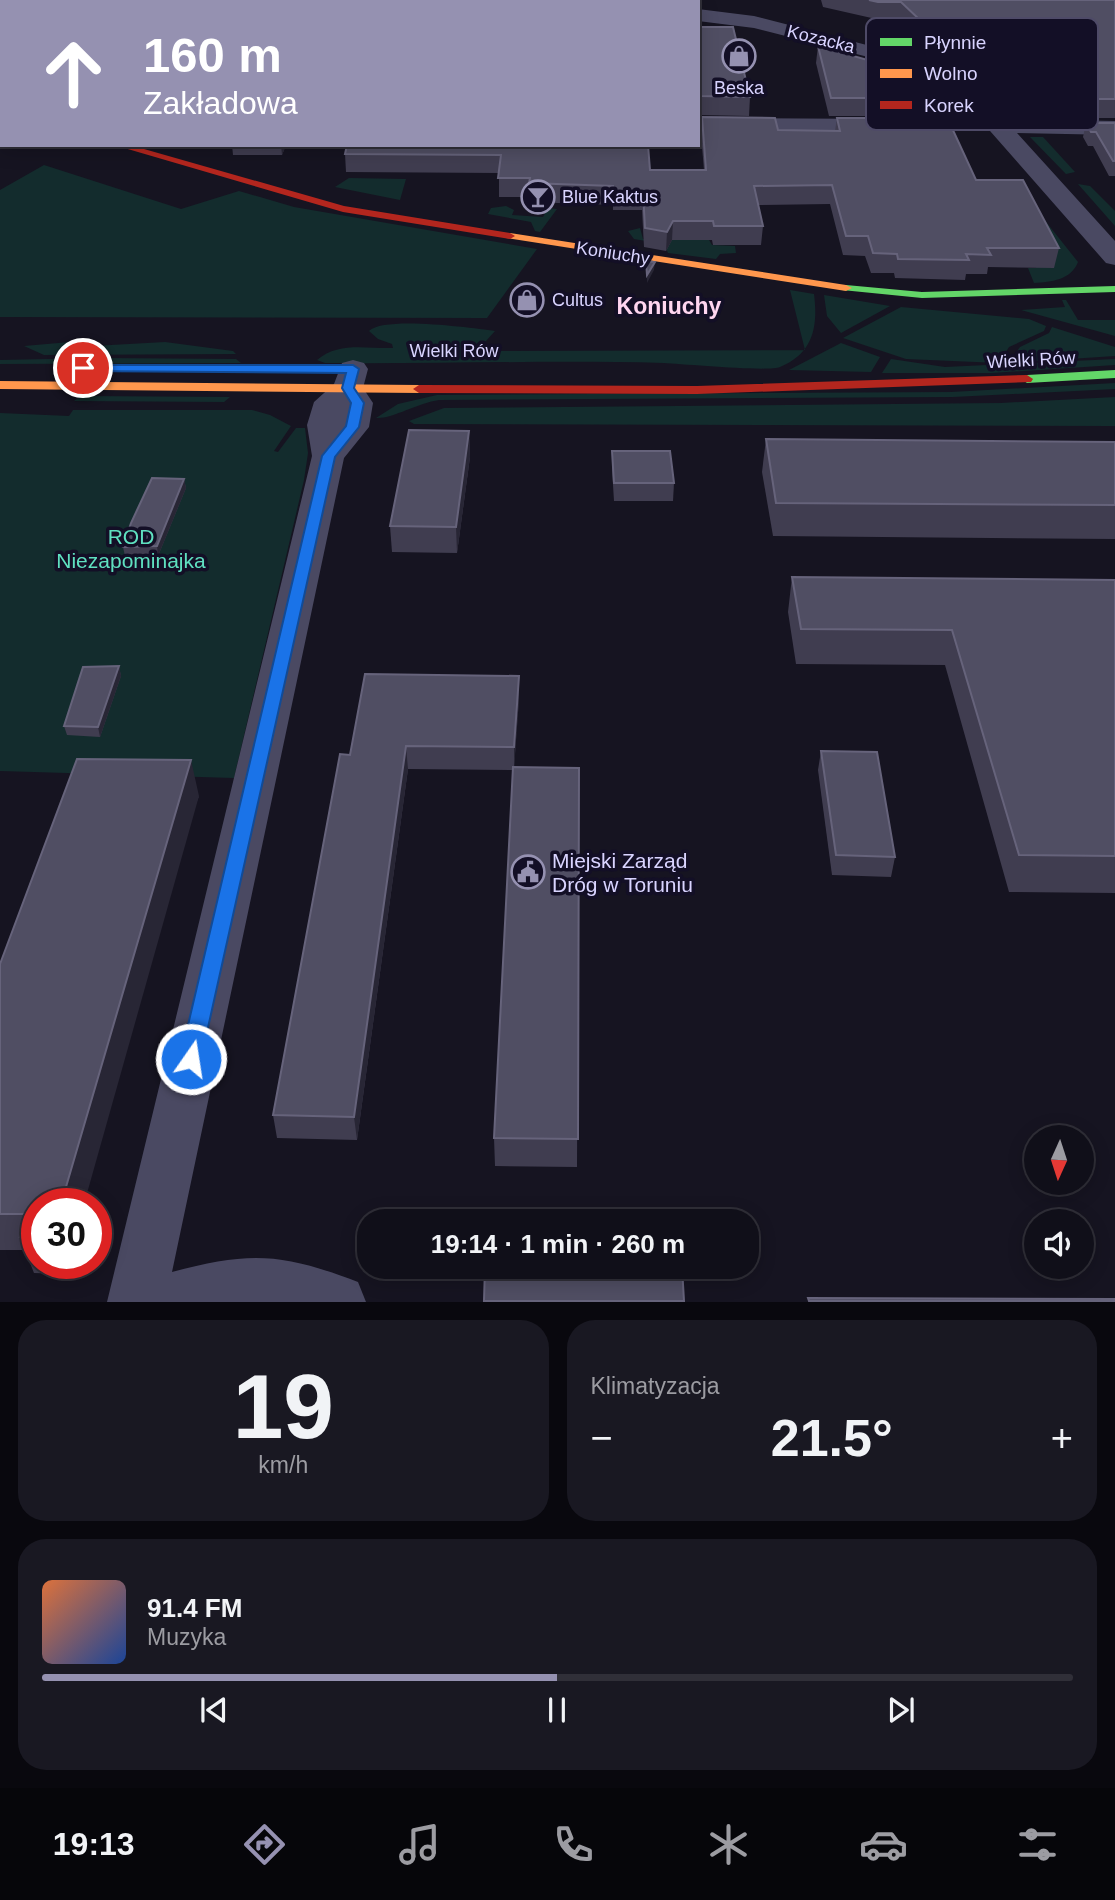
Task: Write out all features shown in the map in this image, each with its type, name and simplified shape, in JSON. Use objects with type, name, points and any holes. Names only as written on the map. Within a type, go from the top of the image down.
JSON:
[{"type":"street","points":[[754,22],[774,5]]},
{"type":"street","name":"Kozacka","points":[[700,15],[754,22],[866,52]]},
{"type":"street","points":[[700,125],[866,126]]},
{"type":"street","name":"Kozacka","points":[[1005,130],[1115,257]]},
{"type":"street","name":"Koniuchy","points":[[127,147],[343,209],[818,286],[922,295],[1115,289]]},
{"type":"street","points":[[0,369],[42,369]]},
{"type":"street","name":"Wielki Rów","points":[[707,373],[906,384]]},
{"type":"street","points":[[136,1301],[328,456],[353,427],[358,403],[352,374]]},
{"type":"street","name":"Wielki Rów","points":[[0,385],[352,374],[711,388],[906,384],[1115,374]]},
{"type":"street","points":[[162,1301],[226,1284],[266,1281],[304,1287],[337,1301]]},
{"type":"green space","points":[[1030,137],[1043,137],[1075,172],[1066,174]]},
{"type":"green space","points":[[44,165],[181,209],[239,191],[294,207],[537,249],[487,318],[0,317],[0,190]]},
{"type":"green space","points":[[349,178],[406,179],[400,200],[335,187]]},
{"type":"green space","points":[[1078,184],[1090,186],[1115,211],[1115,226]]},
{"type":"green space","points":[[506,206],[514,210],[512,215],[543,217],[548,208],[557,209],[540,232],[535,231],[531,222],[488,214],[491,208]]},
{"type":"green space","points":[[1035,208],[1078,262],[1071,273],[1060,279],[1034,283],[1028,268],[1036,268],[1030,254]]},
{"type":"green space","points":[[640,228],[643,239],[709,240],[712,245],[735,246],[736,253],[720,254],[716,259],[668,253],[664,244],[634,239],[628,231]]},
{"type":"green space","points":[[790,290],[814,294],[814,327],[805,349]]},
{"type":"green space","points":[[824,295],[890,306],[841,333],[827,316]]},
{"type":"green space","points":[[1062,300],[1066,300],[1078,320],[1115,320],[1115,336],[1021,310],[1065,307]]},
{"type":"green space","points":[[901,307],[1029,319],[1046,326],[1044,331],[1009,347],[999,363],[906,359],[843,338]]},
{"type":"green space","points":[[392,324],[495,331],[477,351],[804,350],[780,367],[760,369],[664,363],[325,363],[317,360],[344,348],[393,348],[392,344],[378,339],[369,331]]},
{"type":"green space","points":[[1052,327],[1115,347],[1115,356],[1008,363],[1020,347],[1049,333]]},
{"type":"green space","points":[[70,342],[93,346],[165,342],[233,351],[236,354],[44,355],[24,346]]},
{"type":"green space","points":[[841,343],[880,357],[871,372],[789,370]]},
{"type":"green space","points":[[236,359],[241,363],[0,364],[0,360]]},
{"type":"green space","points":[[891,359],[945,367],[1115,359],[1115,365],[991,373],[882,373]]},
{"type":"green space","points":[[1115,383],[1115,389],[953,397],[439,400],[376,418],[398,404],[437,395],[951,392]]},
{"type":"green space","points":[[81,396],[230,397],[224,402],[74,401]]},
{"type":"green space","points":[[1115,397],[1115,426],[414,424],[409,421],[444,408],[1001,403]]},
{"type":"green space","name":"ROD Niezapominajka","points":[[73,410],[252,410],[270,415],[291,426],[274,451],[278,452],[296,428],[305,428],[308,453],[304,480],[234,778],[0,771],[0,413],[69,416]]},
{"type":"building","points":[[869,0],[1115,0],[1115,99],[1098,99],[1098,18],[918,18],[901,2]]},
{"type":"building","points":[[700,27],[733,27],[750,97],[700,96]]},
{"type":"building","points":[[818,46],[866,60],[866,98],[831,98]]},
{"type":"building","points":[[702,117],[775,118],[778,130],[840,131],[837,118],[866,118],[866,130],[953,130],[976,180],[1023,180],[1059,248],[987,248],[991,255],[966,254],[969,260],[898,259],[897,254],[873,253],[868,236],[846,236],[832,185],[754,186],[763,226],[714,226],[713,221],[673,221],[667,232],[645,228],[643,192],[613,191],[613,186],[529,183],[530,178],[498,178],[501,155],[345,154],[347,147],[648,147],[650,170],[706,170]]},
{"type":"building","points":[[1098,123],[1115,123],[1115,161],[1096,132],[1090,130],[1098,130]]},
{"type":"building","points":[[646,261],[655,262],[647,275]]},
{"type":"building","points":[[409,430],[469,431],[456,527],[390,526]]},
{"type":"building","points":[[766,439],[1115,442],[1115,505],[776,503]]},
{"type":"building","points":[[612,451],[670,451],[674,483],[614,483]]},
{"type":"building","points":[[152,478],[184,479],[157,546],[123,547],[131,523]]},
{"type":"building","points":[[792,577],[1115,580],[1115,856],[1019,855],[952,630],[801,629]]},
{"type":"building","points":[[119,666],[98,727],[64,726],[83,667]]},
{"type":"building","points":[[365,674],[519,676],[514,747],[406,746],[354,1117],[273,1115],[340,754],[350,755]]},
{"type":"building","points":[[821,751],[877,752],[895,857],[836,855]]},
{"type":"building","points":[[77,759],[191,760],[66,1188],[21,1188],[21,1214],[0,1214],[0,964]]},
{"type":"building","points":[[513,767],[579,768],[578,1139],[494,1138]]},
{"type":"building","points":[[485,1279],[683,1279],[684,1301],[484,1301]]},
{"type":"building","points":[[808,1298],[1115,1299],[1115,1301],[809,1301]]},
{"type":"traffic: fast","points":[[846,288],[922,295],[1115,289]]},
{"type":"traffic: fast","points":[[1027,379],[1115,374]]},
{"type":"traffic: slow","points":[[510,236],[846,288]]},
{"type":"traffic: slow","points":[[0,385],[419,389]]},
{"type":"traffic: jam","points":[[126,147],[343,209],[510,236]]},
{"type":"traffic: jam","points":[[419,389],[697,390],[1027,379]]},
{"type":"place","name":"Beska","points":[[739,56]]},
{"type":"place","name":"Blue Kaktus","points":[[538,197]]},
{"type":"place","name":"Cultus","points":[[527,300]]},
{"type":"place","name":"Miejski Zarząd Dróg w Toruniu","points":[[528,872]]},
{"type":"district","name":"Koniuchy","points":[[669,306]]},
{"type":"route","points":[[83,368],[353,369],[348,388],[358,403],[353,427],[328,456],[191,1059]]}]
